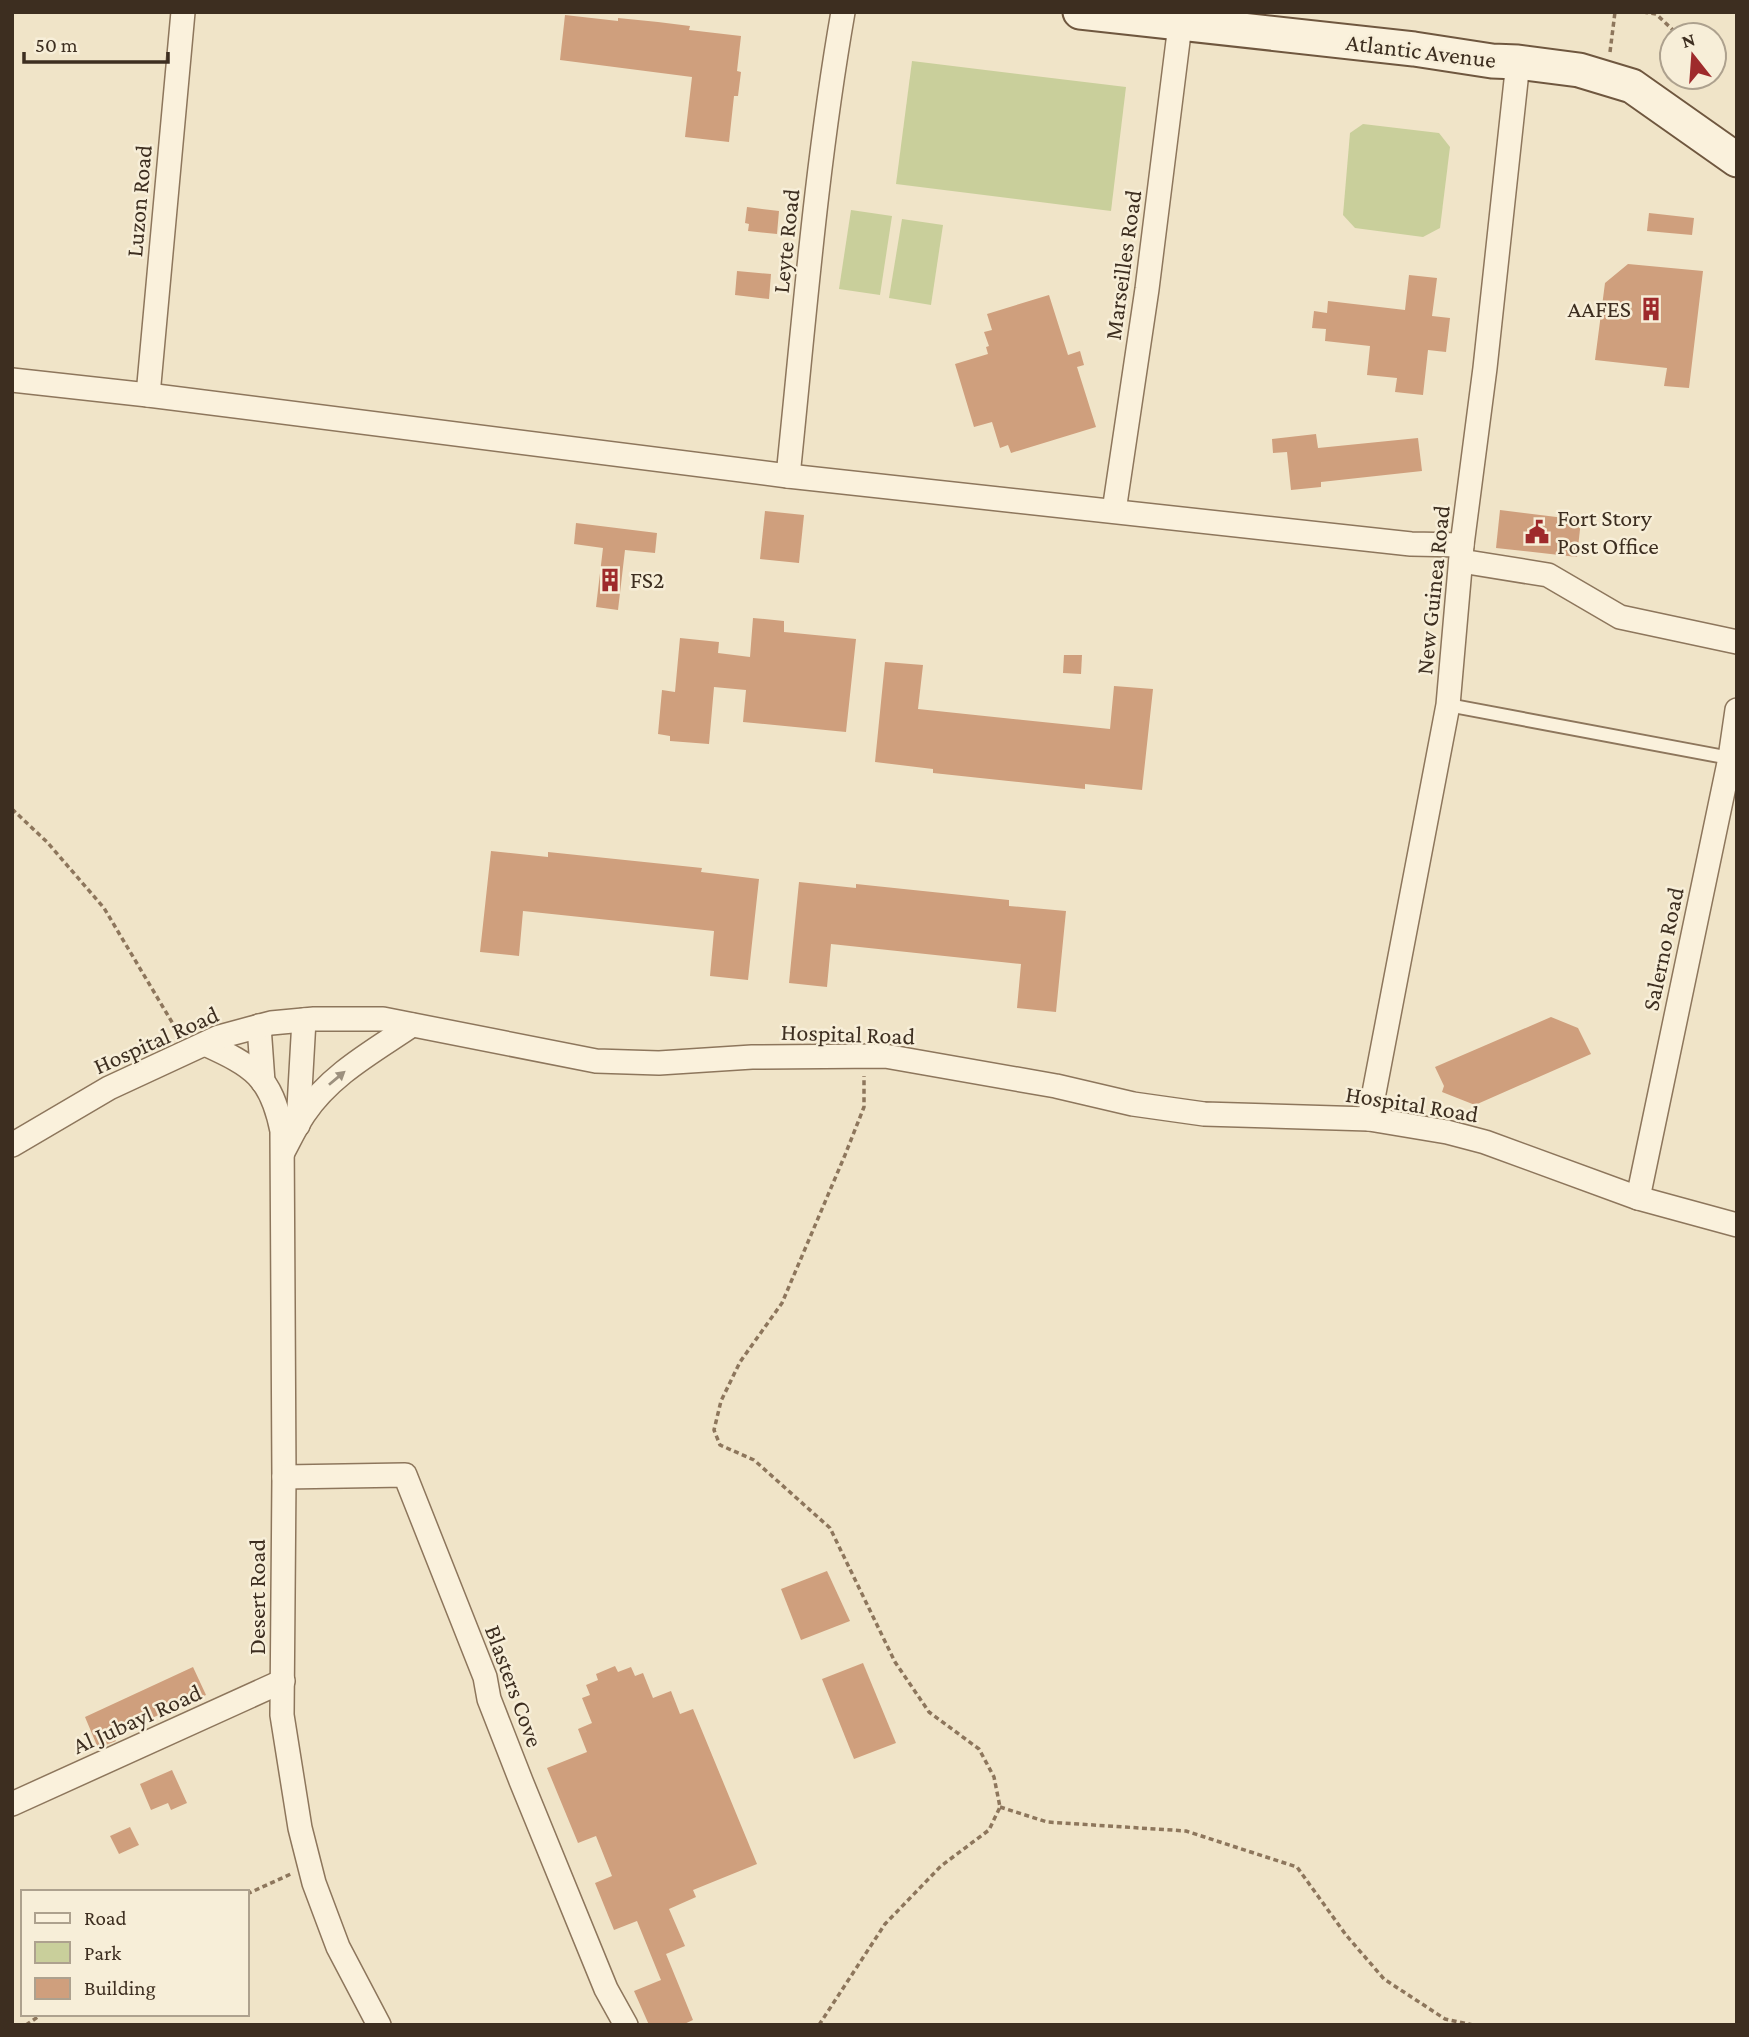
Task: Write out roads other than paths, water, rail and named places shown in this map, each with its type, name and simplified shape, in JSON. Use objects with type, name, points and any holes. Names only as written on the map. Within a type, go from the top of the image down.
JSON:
[{"type":"street","name":"Luzon Road","points":[[148,394],[183,12]]},
{"type":"street","name":"Leyte Road","points":[[788,476],[818,178],[831,76],[843,12]]},
{"type":"street","name":"Atlantic Avenue","points":[[1080,12],[1579,70],[1632,86],[1737,160]]},
{"type":"street","name":"Marseilles Road","points":[[1114,511],[1147,289],[1180,25]]},
{"type":"street","name":"New Guinea Road","points":[[1369,1119],[1448,705],[1461,553],[1485,369],[1518,62]]},
{"type":"street","points":[[12,380],[148,394],[788,476],[1410,544],[1461,553],[1548,575],[1620,617],[1737,642]]},
{"type":"street","name":"Salerno Road","points":[[1638,1198],[1730,758],[1737,710]]},
{"type":"street","name":"Hospital Road","points":[[12,1146],[108,1088],[219,1037],[259,1026],[304,1020],[383,1019],[596,1061],[659,1063],[752,1057],[885,1056],[1056,1086],[1133,1104],[1204,1114],[1369,1119],[1447,1132],[1485,1142],[1638,1198],[1737,1225]]},
{"type":"street","name":"Desert Road","points":[[298,1125],[304,1020]]},
{"type":"street","name":"Desert Road","points":[[283,1152],[305,1113],[327,1087],[360,1059],[412,1025]]},
{"type":"street","name":"Desert Road","points":[[259,1026],[263,1082]]},
{"type":"street","name":"Desert Road","points":[[197,1047],[241,1060],[263,1082],[277,1106],[283,1152],[282,1715],[300,1828],[309,1866],[338,1947],[379,2025]]},
{"type":"street","name":"Blasters Cove","points":[[284,1477],[405,1475],[485,1677],[489,1699],[521,1782],[606,1989],[626,2025]]},
{"type":"street","name":"Al Jubayl Road","points":[[12,1804],[283,1681]]},
{"type":"lane","points":[[1448,705],[1730,758]]},
{"type":"place","name":"AAFES","points":[[1651,309]]},
{"type":"place","name":"Fort Story Post Office","points":[[1537,532]]},
{"type":"place","name":"FS2","points":[[610,580]]}]
